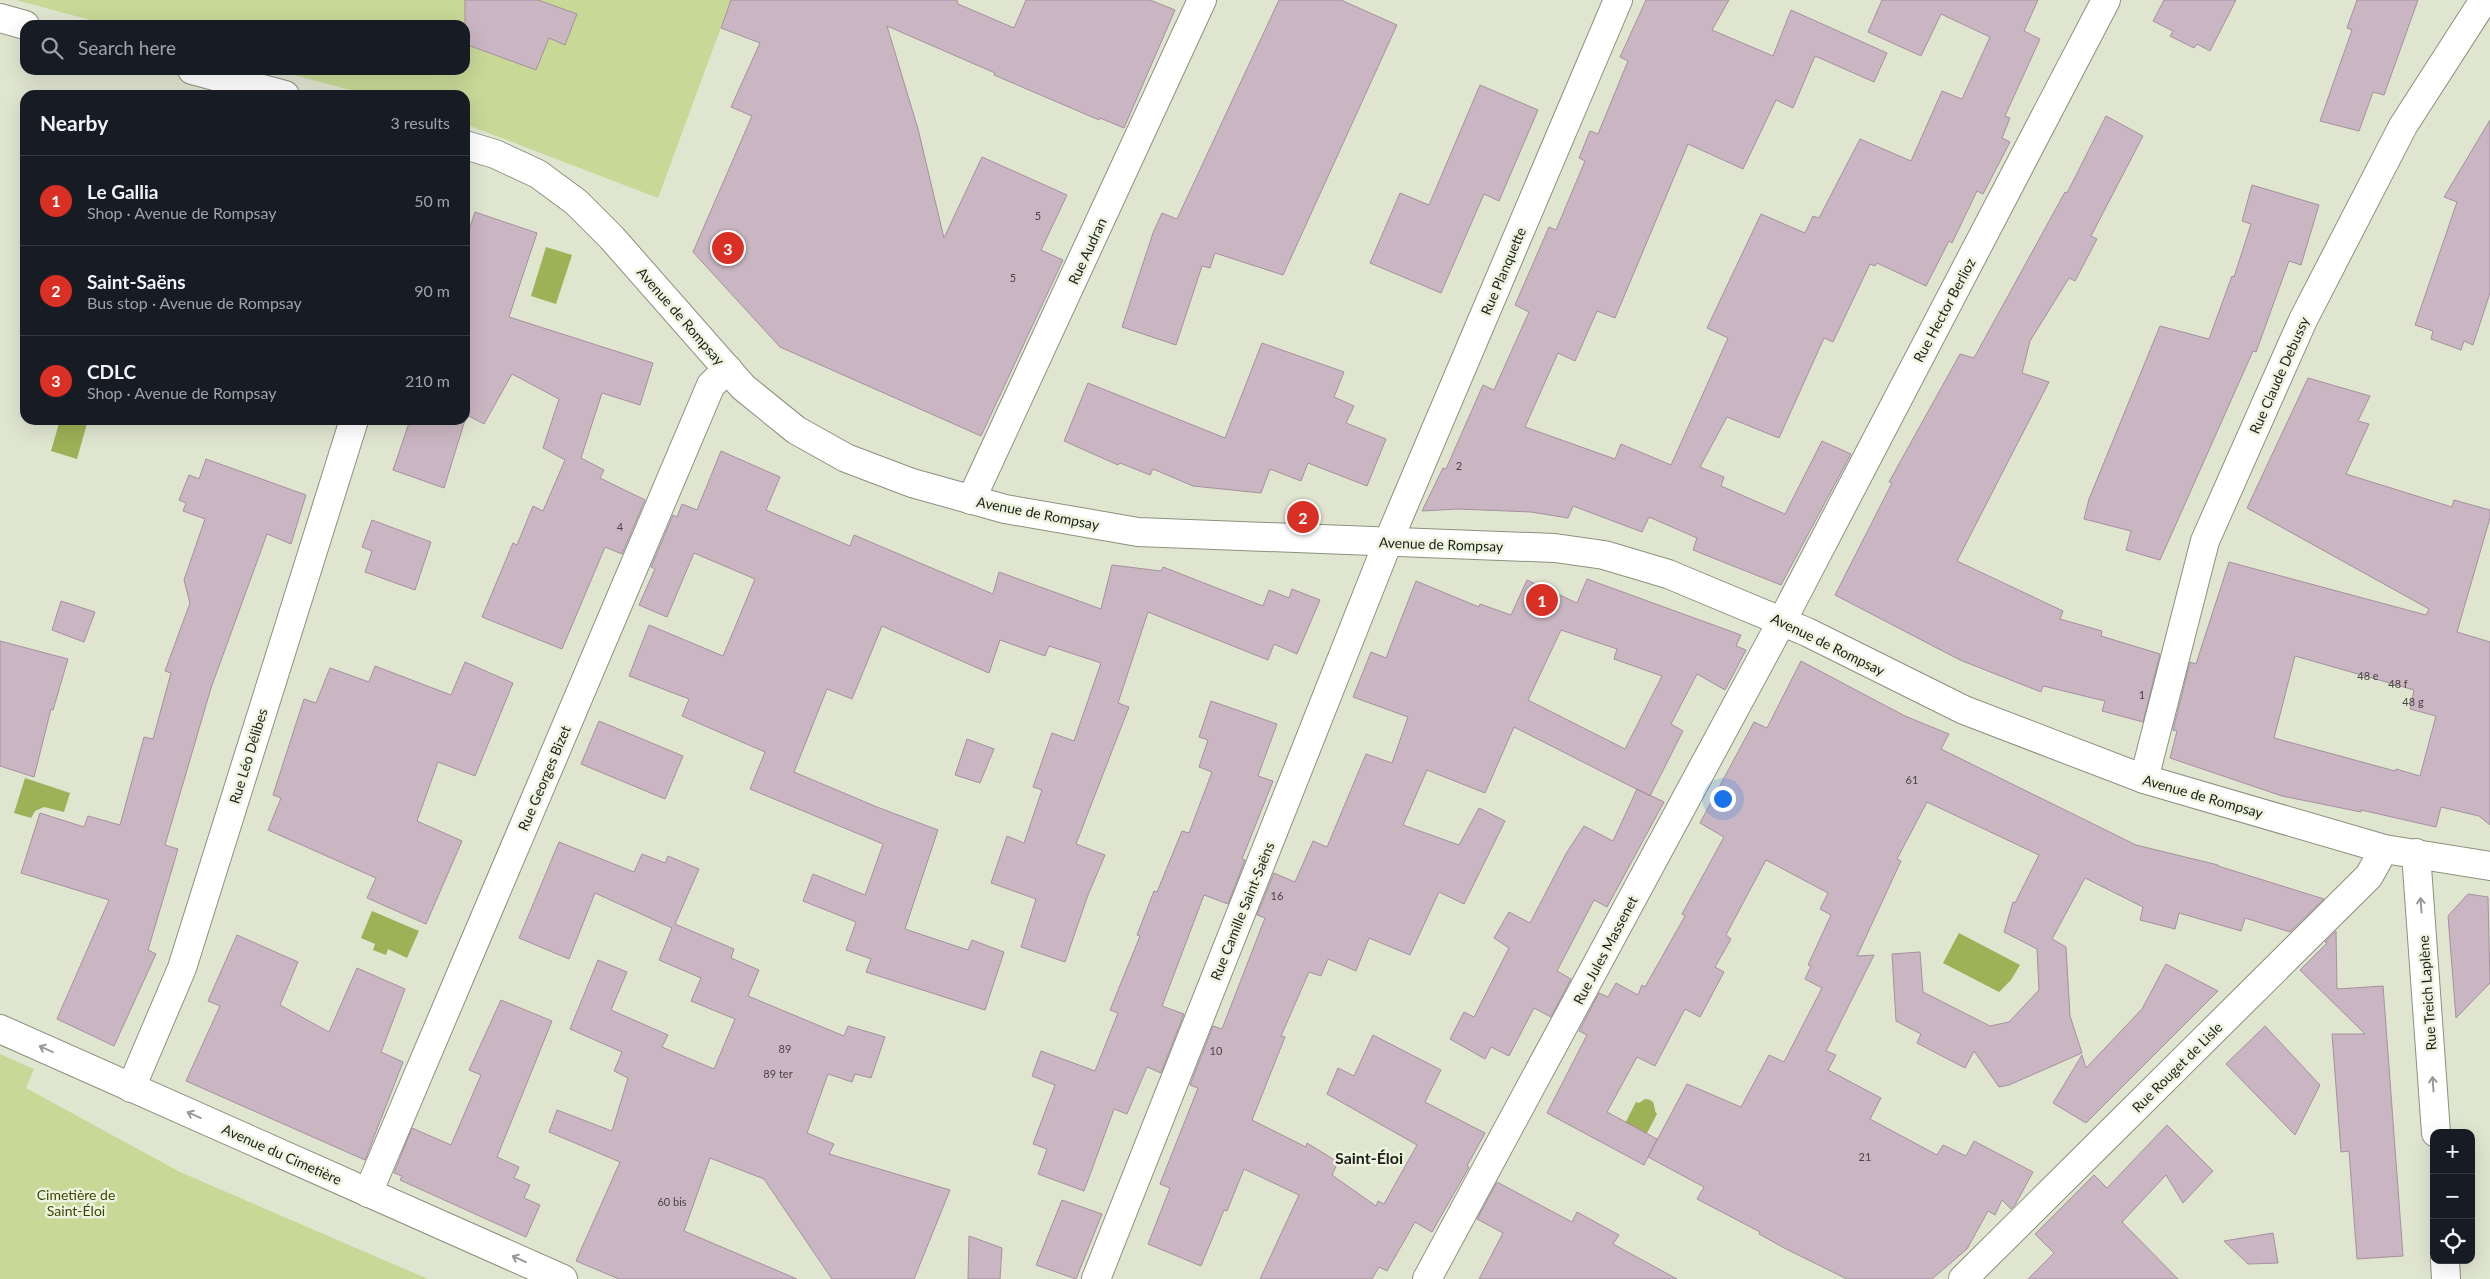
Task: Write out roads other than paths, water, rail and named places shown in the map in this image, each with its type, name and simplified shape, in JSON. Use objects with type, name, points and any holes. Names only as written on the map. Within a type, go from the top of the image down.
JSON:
[{"type":"street","name":"Rue Audran","points":[[971,500],[1202,0]]},
{"type":"street","name":"Rue Planquette","points":[[1388,542],[1618,0]]},
{"type":"street","name":"Rue Hector Berlioz","points":[[1782,621],[2106,0]]},
{"type":"street","name":"Rue Claude Debussy","points":[[2144,779],[2205,541],[2303,320],[2402,126],[2484,0]]},
{"type":"street","points":[[0,18],[20,24]]},
{"type":"street","points":[[210,75],[266,90]]},
{"type":"street","name":"Avenue de Rompsay","points":[[470,146],[495,154],[538,174],[576,202],[612,238],[743,387],[796,430],[846,458],[912,483],[1006,509],[1138,532],[1555,548],[1604,555],[1668,574],[1782,621],[1964,710],[2144,779],[2384,849],[2490,866]]},
{"type":"street","name":"Rue Georges Bizet","points":[[368,1192],[711,385],[728,369]]},
{"type":"street","name":"Rue Léo Délibes","points":[[132,1088],[182,968],[352,425]]},
{"type":"street","name":"Rue Camille Saint-Saëns","points":[[1096,1279],[1388,542]]},
{"type":"street","name":"Rue Jules Massenet","points":[[1427,1279],[1782,621]]},
{"type":"street","name":"Rue Rouget de Lisle","points":[[1963,1279],[2368,876],[2384,849]]},
{"type":"street","name":"Rue Treich Laplène","points":[[2416,853],[2436,1129]]},
{"type":"street","name":"Avenue du Cimetière","points":[[0,1029],[563,1279]]},
{"type":"street","points":[[2445,1264],[2446,1279]]},
{"type":"place","name":"CDLC","points":[[728,248]]},
{"type":"place","name":"Saint-Saëns","points":[[1303,517]]},
{"type":"place","name":"Le Gallia","points":[[1542,600]]},
{"type":"district","name":"Saint-Éloi","points":[[1369,1157]]},
{"type":"park label","name":"Cimetière de Saint-Éloi","points":[[76,1202]]}]
